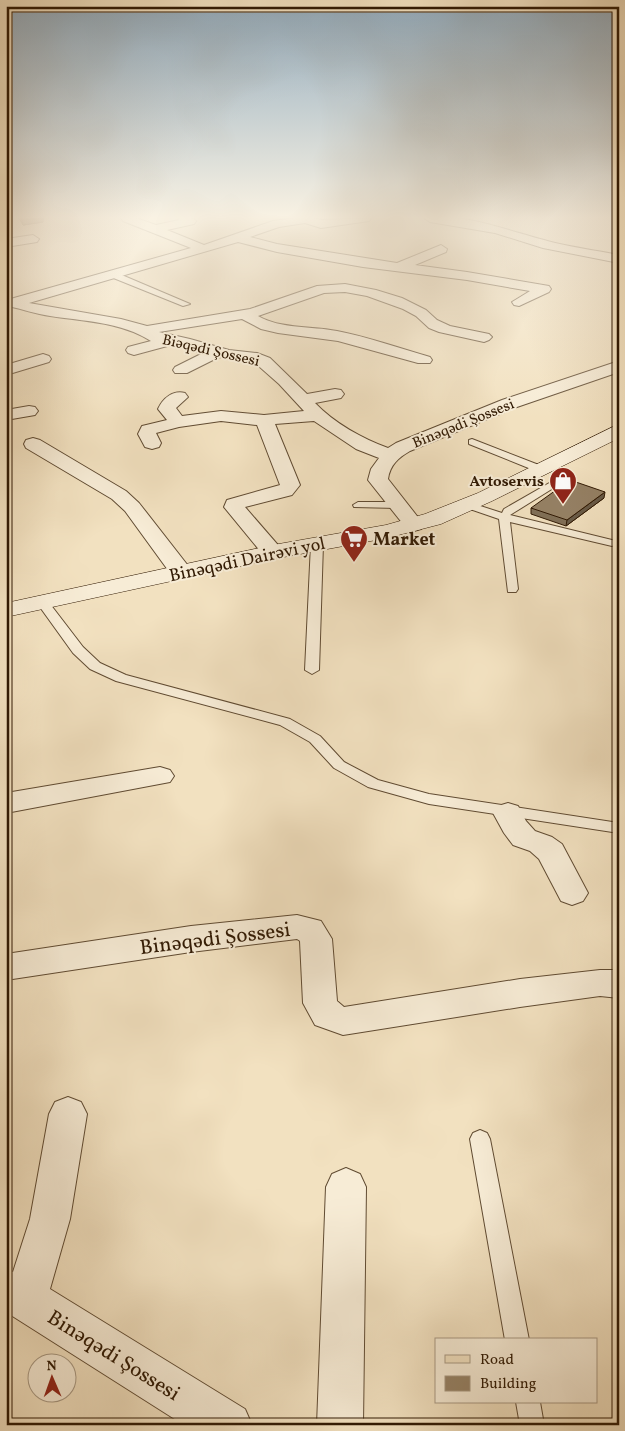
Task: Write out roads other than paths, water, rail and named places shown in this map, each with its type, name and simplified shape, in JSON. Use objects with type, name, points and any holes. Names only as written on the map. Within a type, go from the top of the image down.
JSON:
[{"type":"main road","name":"Binəqədi Dairəvi yol","points":[[6,610],[273,552],[414,525],[545,477],[619,430]]},
{"type":"street","points":[[10,303],[75,285]]},
{"type":"street","points":[[444,289],[451,285]]},
{"type":"street","points":[[519,285],[544,289],[519,302]]},
{"type":"street","name":"Biəqədi Şossesi","points":[[145,330],[245,315],[322,288],[337,287],[371,293],[417,310],[424,315],[429,323],[437,327],[484,337]]},
{"type":"street","name":"Biəqədi Şossesi","points":[[10,303],[121,323],[145,330],[157,338],[186,342],[216,352],[248,356],[264,361],[285,380],[317,415],[363,444],[389,455]]},
{"type":"street","points":[[245,315],[280,333],[338,336],[424,360]]},
{"type":"street","points":[[134,350],[170,340]]},
{"type":"street","points":[[181,370],[216,352]]},
{"type":"street","points":[[6,370],[43,359]]},
{"type":"street","name":"Binəqədi Şossesi","points":[[389,455],[409,444],[508,404],[619,366]]},
{"type":"street","points":[[304,400],[335,394]]},
{"type":"street","points":[[178,422],[167,409],[169,404],[179,397]]},
{"type":"street","points":[[6,415],[30,411]]},
{"type":"street","points":[[152,443],[147,434],[148,430],[178,422],[221,416],[264,420],[317,415]]},
{"type":"street","points":[[264,420],[290,484],[289,488],[285,491],[234,504],[273,552]]},
{"type":"street","points":[[33,444],[119,496],[132,507],[181,572]]},
{"type":"street","points":[[389,455],[379,474],[378,480],[414,525]]},
{"type":"street","points":[[6,803],[160,776]]},
{"type":"street","points":[[508,813],[514,826],[524,838],[541,844],[551,852],[572,893]]},
{"type":"street","name":"Binəqədi Şossesi","points":[[6,967],[191,939],[297,926],[310,930],[316,939],[320,1003],[327,1015],[343,1021],[540,991],[600,983],[619,984]]},
{"type":"street","name":"Binəqədi Şossesi","points":[[68,1114],[50,1219],[16,1295],[229,1425]]},
{"type":"street","points":[[340,1425],[346,1187]]},
{"type":"lane","points":[[140,285],[186,304]]},
{"type":"lane","points":[[472,442],[545,477],[504,516],[512,589]]},
{"type":"lane","points":[[358,505],[397,505]]},
{"type":"lane","points":[[468,505],[612,543]]},
{"type":"lane","points":[[312,670],[317,544]]},
{"type":"lane","points":[[43,603],[78,650],[95,666],[121,678],[285,722],[314,740],[339,765],[373,784],[429,800],[619,828]]},
{"type":"lane","points":[[480,1139],[517,1338]]},
{"type":"lane","points":[[528,1404],[532,1425]]},
{"type":"place","name":"Avtoservis","points":[[563,505]]},
{"type":"place","name":"Market","points":[[354,563]]}]
